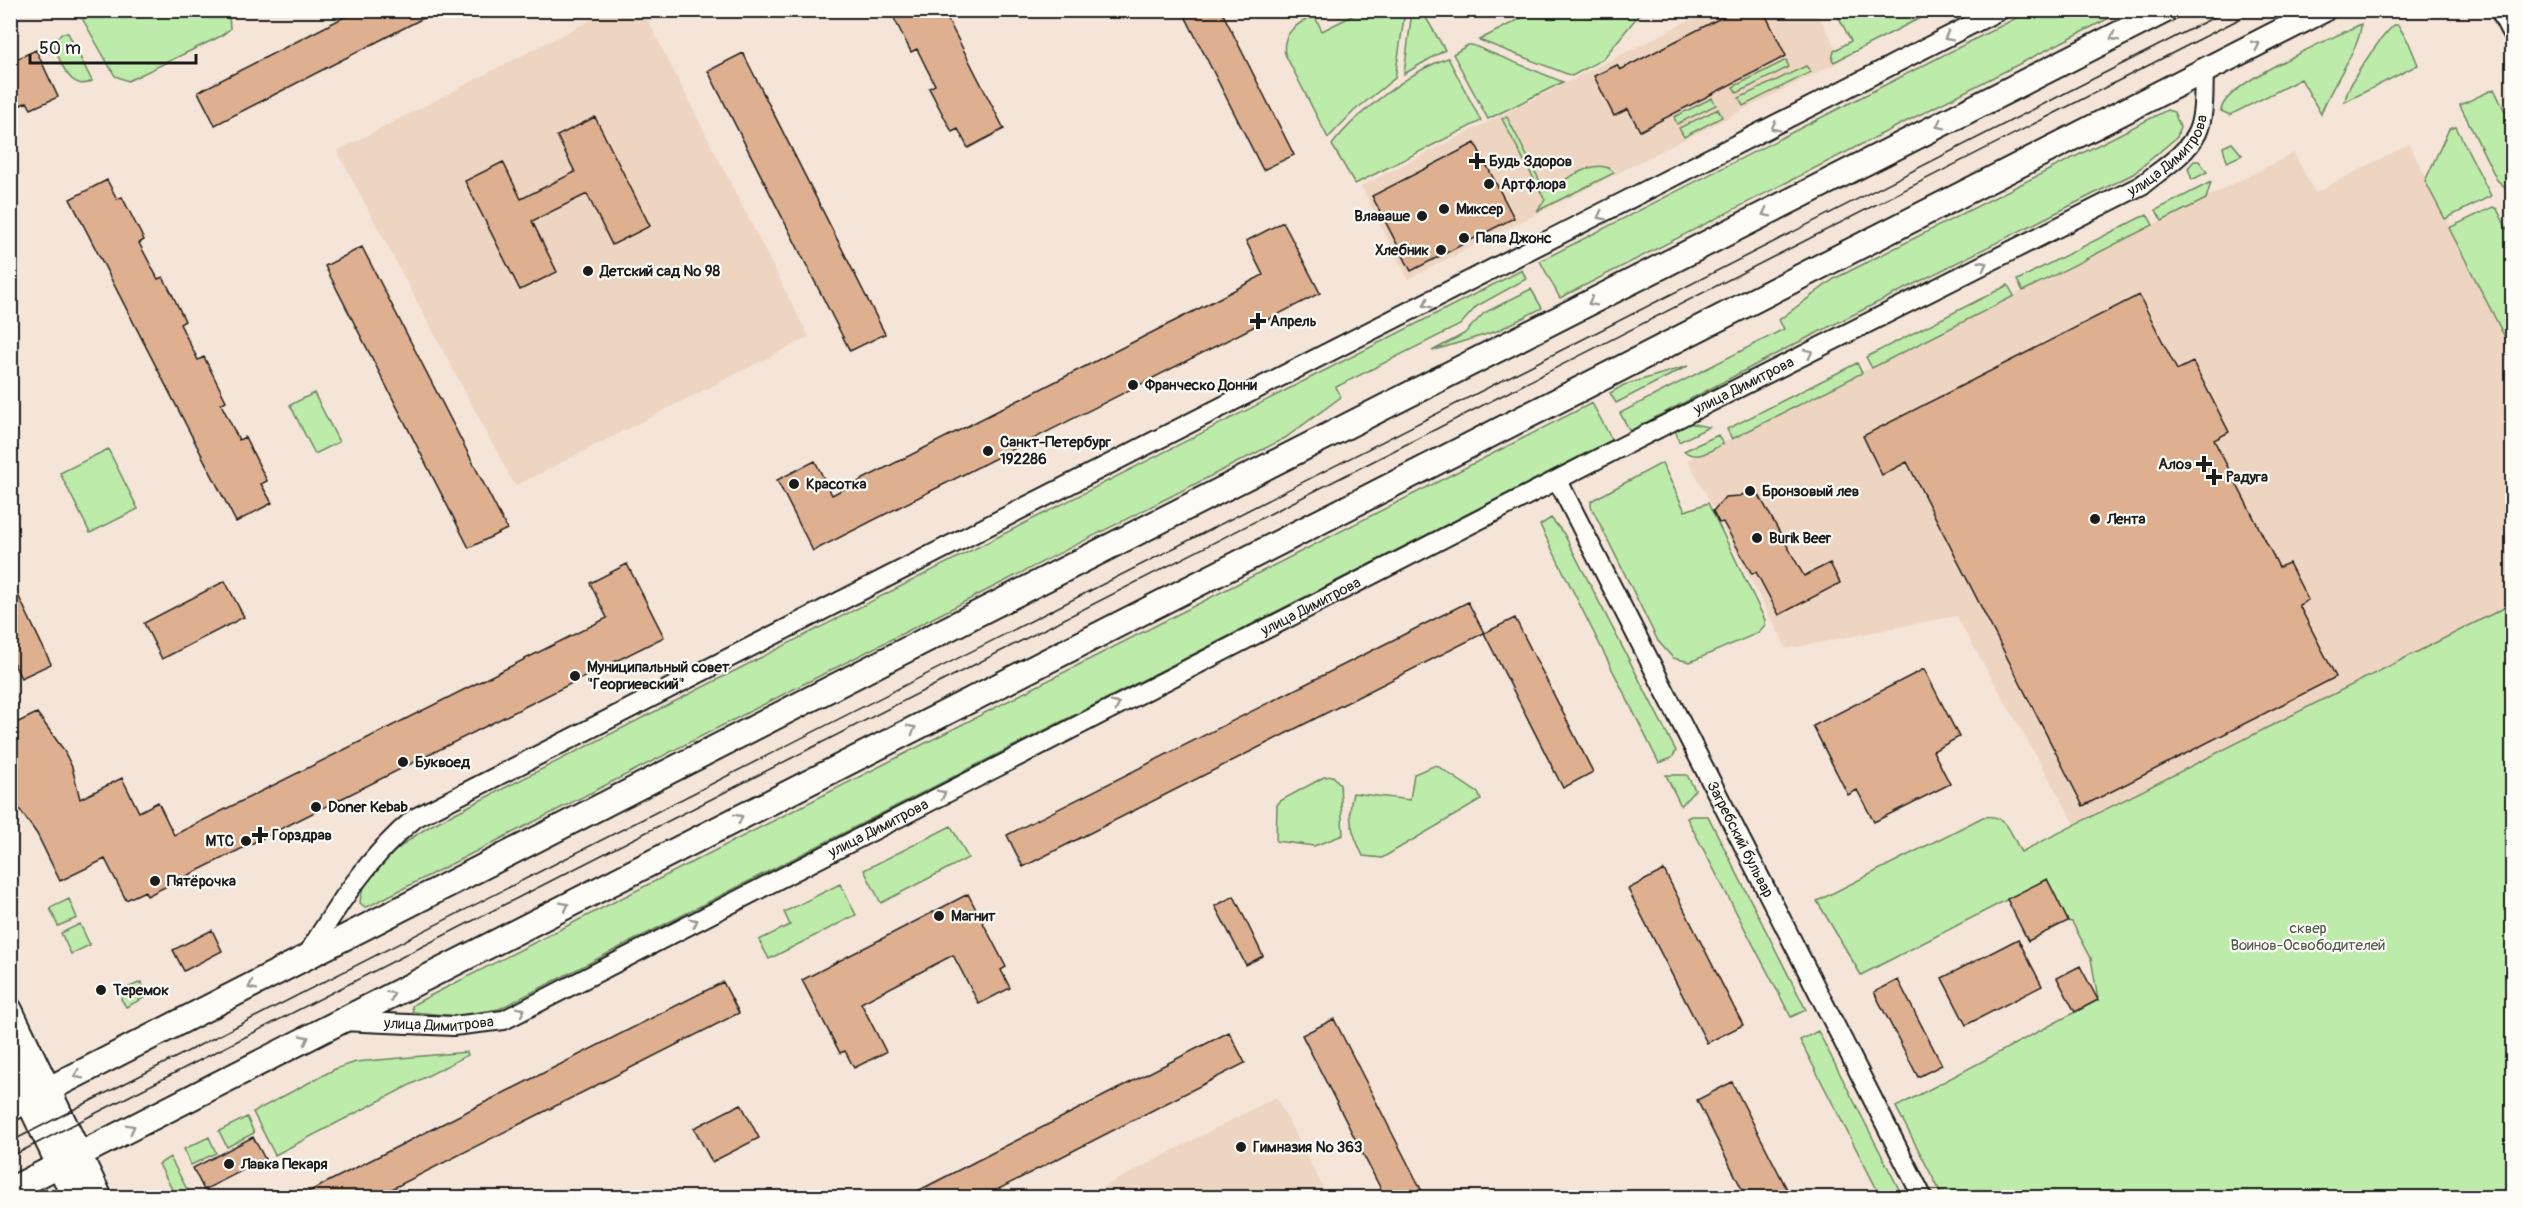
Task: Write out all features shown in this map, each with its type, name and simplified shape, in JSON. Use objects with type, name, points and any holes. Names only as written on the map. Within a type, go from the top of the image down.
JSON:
[{"type":"street","points":[[304,960],[345,894],[388,840],[415,818],[2000,10]]},
{"type":"street","points":[[29,1100],[902,652],[2166,10]]},
{"type":"street","name":"улица Димитрова","points":[[10,1190],[2324,10]]},
{"type":"street","points":[[2503,10],[2512,28]]},
{"type":"street","name":"улица Димитрова","points":[[339,1021],[453,1026],[504,1020],[1557,481],[2142,185],[2182,152],[2197,133],[2204,72]]},
{"type":"street","name":"Загребский бульвар","points":[[1557,481],[1923,1197]]},
{"type":"street","points":[[10,1010],[29,1100]]},
{"type":"street","points":[[10,1063],[29,1100],[69,1160],[100,1197]]},
{"type":"street","points":[[69,1160],[75,1197]]},
{"type":"shaded area","name":"Детский сад № 98","points":[[608,11],[643,11],[809,337],[515,486],[337,151]]},
{"type":"shaded area","points":[[1708,11],[1817,11],[1842,60],[1408,279],[1361,186]]},
{"type":"shaded area","points":[[2409,144],[2512,346],[2512,606],[2079,831],[1956,616],[1787,649],[1688,460],[2294,153],[2315,193]]},
{"type":"shaded area","name":"Гимназия № 363","points":[[1276,1097],[1328,1197],[1084,1197]]},
{"type":"green space","points":[[1844,10],[1923,10],[1924,16],[1834,62],[1832,59],[1834,51],[1851,41],[1837,14]]},
{"type":"green space","points":[[78,11],[219,11],[229,15],[230,29],[221,36],[128,81],[115,76]]},
{"type":"green space","points":[[1362,11],[1405,11],[1395,78],[1354,111],[1328,138],[1285,54],[1285,40],[1296,26],[1314,15],[1322,31]]},
{"type":"green space","points":[[1412,11],[1422,11],[1445,50],[1404,74]]},
{"type":"green space","points":[[1535,11],[1642,11],[1603,59],[1572,76],[1479,40]]},
{"type":"green space","points":[[2030,11],[2123,11],[1560,298],[1540,261]]},
{"type":"green space","points":[[2361,24],[2356,45],[2321,114],[2301,79],[2230,115],[2221,111],[2226,100],[2240,87],[2259,75]]},
{"type":"green space","points":[[2394,25],[2398,25],[2409,43],[2418,65],[2345,102],[2351,85],[2365,62]]},
{"type":"green space","points":[[63,33],[68,33],[92,81],[84,84],[77,82],[66,72],[52,42]]},
{"type":"green space","points":[[1468,45],[1563,82],[1488,119],[1453,54]]},
{"type":"green space","points":[[1448,58],[1481,121],[1355,184],[1332,145],[1355,120],[1385,94],[1418,72]]},
{"type":"green space","points":[[1786,60],[1789,67],[1737,93],[1733,87]]},
{"type":"green space","points":[[1806,66],[1811,72],[1743,106],[1739,98]]},
{"type":"green space","points":[[2494,89],[2512,126],[2512,186],[2506,188],[2497,180],[2460,105]]},
{"type":"green space","points":[[1712,98],[1716,105],[1677,124],[1674,117]]},
{"type":"green space","points":[[1718,109],[1722,117],[1684,137],[1679,128]]},
{"type":"green space","points":[[2167,110],[2174,112],[2180,127],[2177,137],[2133,174],[1793,345],[1630,431],[1620,413],[1784,329],[1779,320],[1834,279]]},
{"type":"green space","points":[[1507,117],[1545,191],[1590,168],[1599,166],[1614,173],[1537,211],[1545,200],[1502,119]]},
{"type":"green space","points":[[2456,127],[2491,196],[2445,219],[2425,181],[2449,129]]},
{"type":"green space","points":[[2232,143],[2242,155],[2227,162],[2223,147]]},
{"type":"green space","points":[[2194,161],[2199,161],[2207,172],[2192,180],[2188,168]]},
{"type":"green space","points":[[2211,182],[2206,199],[2162,221],[2156,210]]},
{"type":"green space","points":[[2493,207],[2497,209],[2512,239],[2512,351],[2449,228]]},
{"type":"green space","points":[[2147,214],[2153,225],[2023,291],[2017,280]]},
{"type":"green space","points":[[1522,270],[1526,279],[1477,306],[1460,325],[1336,387],[1341,397],[1285,438],[369,906],[365,907],[360,903],[368,880],[387,858],[430,826]]},
{"type":"green space","points":[[2008,285],[2014,296],[1872,368],[1866,357]]},
{"type":"green space","points":[[1531,289],[1542,308],[1497,331],[1432,351],[1464,334],[1484,313]]},
{"type":"green space","points":[[1857,363],[1862,373],[1732,439],[1727,429]]},
{"type":"green space","points":[[1688,366],[1616,403],[1610,393],[1624,385]]},
{"type":"green space","points":[[314,393],[339,442],[315,454],[290,405]]},
{"type":"green space","points":[[1592,403],[1612,440],[499,1009],[456,1016],[413,1012],[412,1006],[416,1003]]},
{"type":"green space","points":[[1688,423],[1709,427],[1679,442],[1675,429]]},
{"type":"green space","points":[[1718,435],[1723,444],[1708,452],[1694,455],[1684,451]]},
{"type":"green space","points":[[108,449],[138,509],[90,533],[60,473]]},
{"type":"green space","points":[[1662,463],[1685,511],[1708,503],[1765,620],[1765,625],[1758,633],[1690,662],[1673,658],[1658,641],[1591,506],[1591,501]]},
{"type":"green space","points":[[1551,518],[1564,534],[1676,751],[1672,758],[1659,763],[1540,525]]},
{"type":"green space","name":"сквер Воинов-Освободителей","points":[[2512,604],[2512,1197],[1943,1197],[1896,1107],[2098,1000],[2091,958],[2072,922],[2068,921],[2047,879],[1861,975],[1817,901],[1983,817],[1998,818],[2003,822],[2021,852]]},
{"type":"green space","points":[[1436,765],[1478,793],[1481,800],[1382,858],[1363,856],[1350,818],[1353,793],[1410,800],[1414,774]]},
{"type":"green space","points":[[1666,775],[1687,775],[1695,790],[1681,806]]},
{"type":"green space","points":[[1333,776],[1340,784],[1343,835],[1314,846],[1276,841],[1277,805],[1280,801],[1324,777]]},
{"type":"green space","points":[[1708,816],[1806,1010],[1791,1017],[1687,818]]},
{"type":"green space","points":[[951,826],[968,858],[881,903],[864,870]]},
{"type":"green space","points":[[840,884],[856,915],[769,959],[759,940],[790,925],[784,912]]},
{"type":"green space","points":[[69,899],[77,918],[58,926],[50,908]]},
{"type":"green space","points":[[80,924],[90,945],[71,954],[61,933]]},
{"type":"green space","points":[[141,982],[148,996],[126,1007],[121,999],[125,989]]},
{"type":"green space","points":[[1818,1031],[1903,1197],[1881,1197],[1800,1040]]},
{"type":"green space","points":[[467,1052],[468,1055],[275,1155],[253,1112],[335,1069],[356,1062]]},
{"type":"green space","points":[[247,1117],[254,1133],[227,1147],[219,1131]]},
{"type":"green space","points":[[209,1137],[216,1153],[191,1165],[184,1149]]},
{"type":"green space","points":[[170,1157],[191,1197],[176,1197],[159,1164]]},
{"type":"building","points":[[358,10],[439,10],[215,125],[198,92]]},
{"type":"building","points":[[890,10],[943,10],[1004,129],[968,148],[958,129],[952,132],[929,88],[935,85],[917,49],[911,52]]},
{"type":"building","points":[[1182,10],[1221,10],[1294,155],[1263,170]]},
{"type":"building","points":[[1736,10],[1763,10],[1786,56],[1640,131],[1628,109],[1614,116],[1594,76],[1617,65],[1620,70]]},
{"type":"building","points":[[36,50],[58,97],[31,109],[27,102],[10,110],[10,62]]},
{"type":"building","points":[[743,53],[885,334],[850,351],[708,71]]},
{"type":"building","points":[[595,117],[650,226],[612,245],[587,194],[532,221],[557,272],[520,290],[465,181],[503,162],[521,199],[575,172],[557,136]]},
{"type":"building","name":"Миксер","points":[[1475,143],[1514,218],[1411,271],[1372,196]]},
{"type":"building","points":[[107,180],[117,199],[122,197],[144,240],[139,243],[158,279],[163,277],[173,296],[185,321],[180,324],[198,360],[204,357],[226,401],[221,404],[239,440],[245,437],[267,481],[261,484],[272,503],[236,522],[70,199]]},
{"type":"building","points":[[1283,222],[1320,293],[813,551],[777,480],[815,461],[832,495],[1208,304],[1263,275],[1246,241]]},
{"type":"building","points":[[362,247],[507,529],[469,548],[325,266]]},
{"type":"building","name":"Лента","points":[[2139,295],[2177,370],[2193,362],[2229,432],[2214,440],[2279,567],[2289,563],[2308,600],[2299,605],[2336,677],[2083,806],[1907,462],[1882,475],[1863,436]]},
{"type":"building","points":[[1755,488],[1804,576],[1830,563],[1840,583],[1779,615],[1756,572],[1752,574],[1723,522],[1719,523],[1713,511],[1725,497],[1740,496]]},
{"type":"building","points":[[627,564],[664,637],[147,896],[145,891],[126,900],[105,859],[60,881],[37,834],[10,796],[10,726],[37,713],[63,749],[72,767],[80,799],[122,778],[139,812],[158,802],[174,835],[607,618],[590,583]]},
{"type":"building","points":[[10,578],[51,664],[21,678],[10,656]]},
{"type":"building","points":[[225,581],[244,617],[162,659],[144,623]]},
{"type":"building","points":[[1468,602],[1484,633],[1023,867],[1007,835]]},
{"type":"building","points":[[1515,618],[1593,772],[1563,788],[1484,633]]},
{"type":"building","points":[[1924,669],[1959,737],[1933,751],[1950,784],[1874,822],[1857,790],[1848,795],[1813,726]]},
{"type":"building","points":[[1664,870],[1743,1025],[1707,1043],[1628,889]]},
{"type":"building","points":[[2047,879],[2068,921],[2028,941],[2007,899]]},
{"type":"building","points":[[968,894],[1006,967],[1001,970],[1010,988],[979,1004],[953,955],[861,1003],[886,1052],[854,1068],[845,1051],[840,1053],[802,980]]},
{"type":"building","points":[[1234,896],[1263,956],[1246,965],[1215,906]]},
{"type":"building","points":[[212,930],[222,951],[184,971],[173,950]]},
{"type":"building","points":[[2018,939],[2042,986],[1966,1025],[1942,978]]},
{"type":"building","points":[[2080,966],[2098,1000],[2075,1012],[2057,978]]},
{"type":"building","points":[[1898,980],[1942,1065],[1918,1077],[1874,992]]},
{"type":"building","points":[[723,982],[739,1013],[376,1197],[298,1197]]},
{"type":"building","points":[[1334,1019],[1425,1197],[1385,1197],[1302,1035]]},
{"type":"building","points":[[1229,1032],[1245,1063],[983,1197],[906,1197]]},
{"type":"building","points":[[1732,1082],[1791,1197],[1746,1197],[1697,1100]]},
{"type":"building","points":[[741,1104],[759,1138],[712,1162],[694,1128]]},
{"type":"building","name":"Лавка Пекаря","points":[[253,1137],[265,1159],[204,1190],[193,1168]]},
{"type":"tram line","points":[[10,1142],[2228,10]]},
{"type":"tram line","points":[[10,1157],[2257,10]]},
{"type":"place","name":"Будь Здоров","points":[[1477,161]]},
{"type":"place","name":"Артфлора","points":[[1489,184]]},
{"type":"place","name":"Миксер","points":[[1444,209]]},
{"type":"place","name":"Влаваше","points":[[1422,216]]},
{"type":"place","name":"Папа Джонс","points":[[1464,238]]},
{"type":"place","name":"Хлебник","points":[[1441,250]]},
{"type":"place","name":"Детский сад № 98","points":[[588,271]]},
{"type":"place","name":"Апрель","points":[[1258,321]]},
{"type":"place","name":"Франческо Донни","points":[[1133,385]]},
{"type":"place","name":"Санкт-Петербург 192286","points":[[988,451]]},
{"type":"place","name":"Алоэ","points":[[2204,464]]},
{"type":"place","name":"Радуга","points":[[2214,477]]},
{"type":"place","name":"Красотка","points":[[794,484]]},
{"type":"place","name":"Бронзовый лев","points":[[1750,491]]},
{"type":"place","name":"Лента","points":[[2095,519]]},
{"type":"place","name":"Burik Beer","points":[[1757,538]]},
{"type":"place","name":"Муниципальный совет \"Георгиевский\"","points":[[575,676]]},
{"type":"place","name":"Буквоед","points":[[403,762]]},
{"type":"place","name":"Doner Kebab","points":[[316,807]]},
{"type":"place","name":"Горздрав","points":[[260,835]]},
{"type":"place","name":"МТС","points":[[246,841]]},
{"type":"place","name":"Пятёрочка","points":[[155,881]]},
{"type":"place","name":"Магнит","points":[[939,916]]},
{"type":"place","name":"Теремок","points":[[101,990]]},
{"type":"place","name":"Гимназия № 363","points":[[1241,1147]]},
{"type":"place","name":"Лавка Пекаря","points":[[229,1164]]}]
